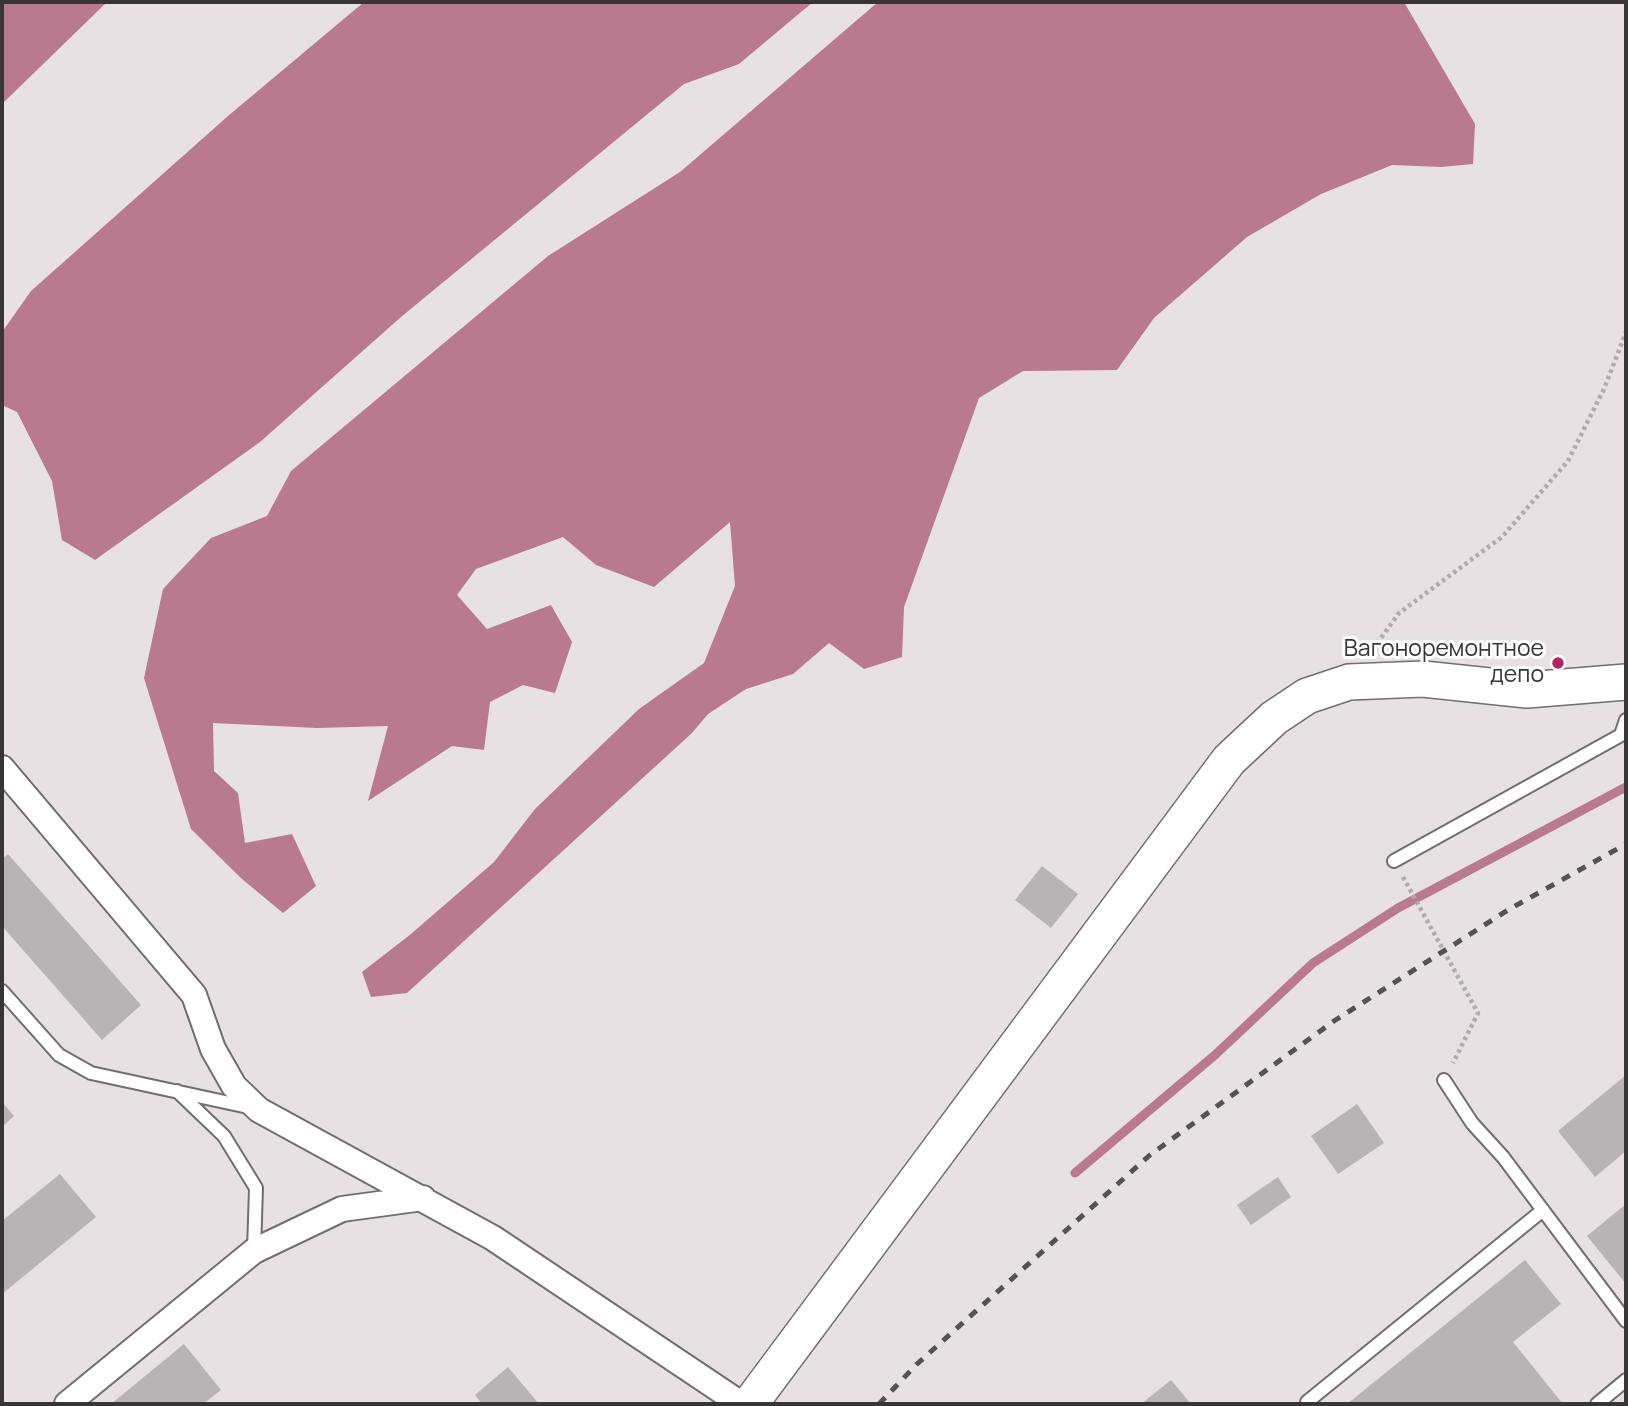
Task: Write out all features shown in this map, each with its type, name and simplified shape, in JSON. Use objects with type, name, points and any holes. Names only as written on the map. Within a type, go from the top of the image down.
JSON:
[{"type":"street","points":[[750,1404],[1228,760],[1274,718],[1307,695],[1349,682],[1423,679],[1527,690],[1584,688],[1626,682]]},
{"type":"street","points":[[2,768],[194,995],[213,1049],[229,1077],[259,1110],[493,1238],[741,1404]]},
{"type":"street","points":[[67,1404],[254,1251],[342,1209],[423,1198]]},
{"type":"lane","points":[[1395,861],[1621,734],[1626,720]]},
{"type":"lane","points":[[2,991],[59,1055],[91,1073],[259,1110]]},
{"type":"lane","points":[[1444,1080],[1472,1123],[1543,1210],[1626,1321]]},
{"type":"lane","points":[[177,1091],[224,1136],[256,1188],[254,1251]]},
{"type":"lane","points":[[1307,1402],[1543,1210]]},
{"type":"lane","points":[[1597,1404],[1626,1380]]},
{"type":"path","points":[[1349,682],[1399,613],[1502,537],[1568,461],[1604,389],[1626,332]]},
{"type":"path","points":[[1406,882],[1478,1013],[1444,1080]]},
{"type":"shaded area","points":[[2,2],[107,2],[2,104]]},
{"type":"shaded area","points":[[364,2],[813,2],[739,64],[684,84],[401,317],[260,442],[95,560],[62,540],[52,481],[17,412],[2,405],[2,332],[31,291],[228,116]]},
{"type":"shaded area","points":[[878,2],[1404,2],[1475,124],[1473,164],[1441,167],[1392,165],[1321,194],[1247,237],[1154,318],[1117,370],[1023,371],[979,398],[904,607],[902,657],[864,669],[829,643],[793,674],[746,689],[708,714],[692,733],[407,993],[371,997],[362,972],[411,934],[494,862],[535,809],[639,709],[704,663],[735,586],[730,522],[654,587],[596,565],[563,537],[476,569],[457,595],[487,629],[551,605],[572,642],[555,693],[523,685],[490,702],[484,750],[452,746],[368,801],[388,726],[317,728],[213,723],[214,771],[238,793],[245,843],[292,834],[316,886],[283,913],[242,879],[191,829],[144,678],[163,589],[211,538],[267,516],[291,471],[548,256],[680,172]]},
{"type":"building","points":[[8,854],[141,1005],[102,1040],[2,926],[2,859]]},
{"type":"building","points":[[1042,866],[1078,894],[1051,928],[1015,900]]},
{"type":"building","points":[[1626,1075],[1626,1151],[1595,1177],[1558,1131]]},
{"type":"building","points":[[2,1102],[14,1116],[2,1127]]},
{"type":"building","points":[[1357,1104],[1384,1143],[1338,1174],[1311,1136]]},
{"type":"building","points":[[60,1174],[96,1217],[2,1294],[2,1221]]},
{"type":"building","points":[[1278,1177],[1291,1197],[1251,1225],[1237,1205]]},
{"type":"building","points":[[1626,1204],[1626,1284],[1587,1236]]},
{"type":"building","points":[[1525,1260],[1561,1304],[1513,1342],[1563,1404],[1347,1404]]},
{"type":"building","points":[[184,1344],[221,1390],[203,1404],[111,1404]]},
{"type":"building","points":[[508,1367],[539,1404],[482,1404],[475,1395]]},
{"type":"building","points":[[1171,1380],[1191,1404],[1141,1404]]},
{"type":"waterway","points":[[1075,1173],[1215,1055],[1313,963],[1398,908],[1626,787]]},
{"type":"railway","points":[[879,1404],[917,1364],[1150,1155],[1334,1021],[1508,910],[1626,844]]},
{"type":"place","name":"Вагоноремонтное депо","points":[[1558,663]]}]
